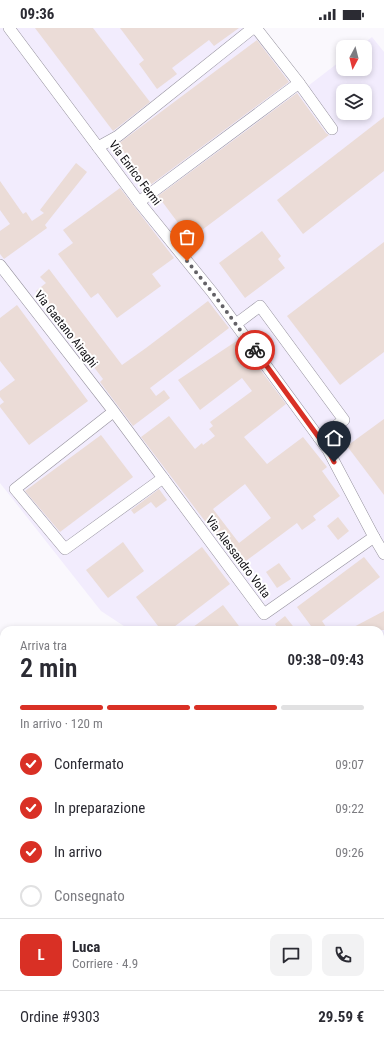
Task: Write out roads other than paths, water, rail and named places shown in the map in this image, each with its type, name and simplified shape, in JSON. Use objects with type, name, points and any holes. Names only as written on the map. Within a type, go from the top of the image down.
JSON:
[{"type":"street","name":"Via Enrico Fermi","points":[[9,28],[139,202],[212,292],[328,450],[384,554]]},
{"type":"street","points":[[98,147],[118,136],[253,28]]},
{"type":"street","points":[[256,28],[299,83],[332,129]]},
{"type":"street","points":[[139,202],[299,83]]},
{"type":"street","name":"Via Gaetano Airaghi","points":[[0,265],[112,410]]},
{"type":"street","points":[[236,324],[260,306],[344,420],[319,438]]},
{"type":"street","points":[[112,410],[15,489],[65,549],[163,478]]},
{"type":"street","name":"Via Alessandro Volta","points":[[112,410],[264,614],[374,537]]}]
